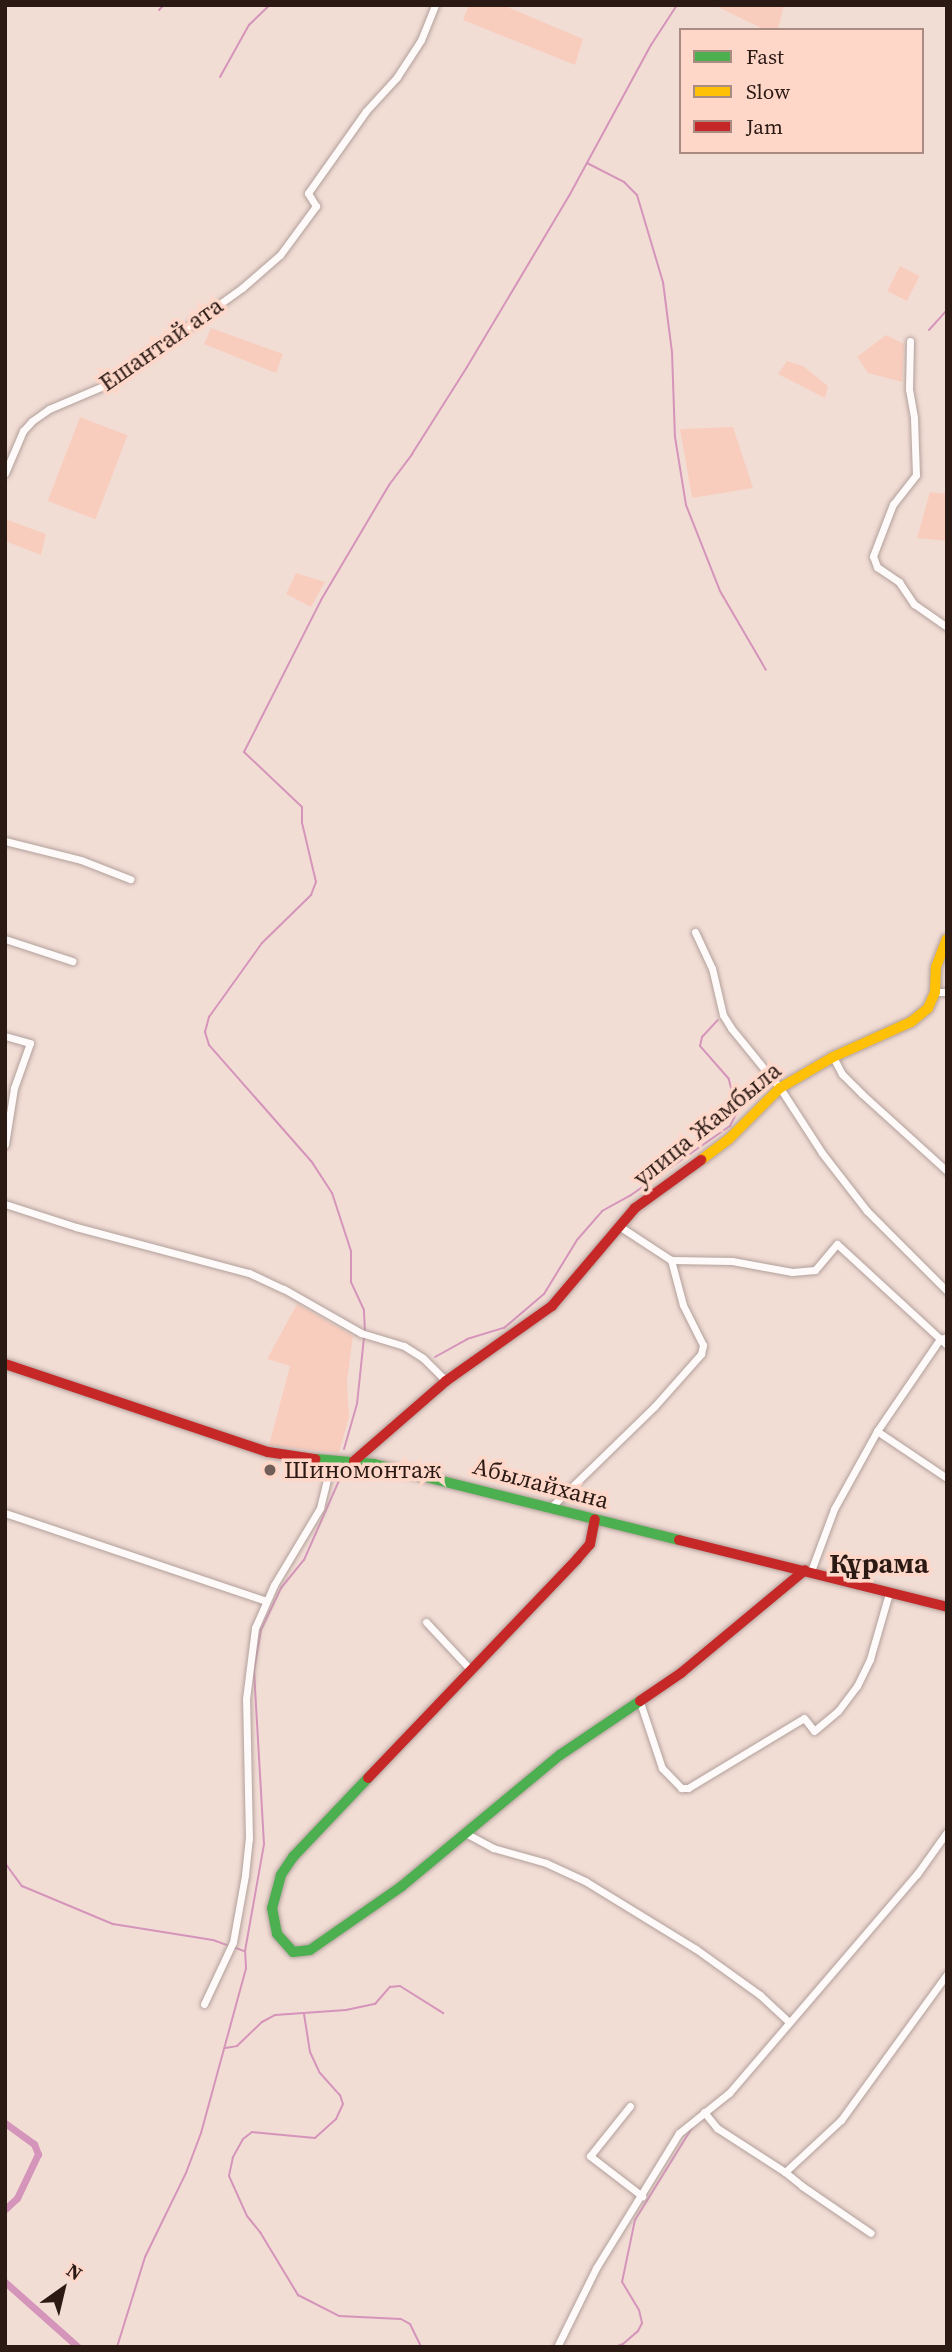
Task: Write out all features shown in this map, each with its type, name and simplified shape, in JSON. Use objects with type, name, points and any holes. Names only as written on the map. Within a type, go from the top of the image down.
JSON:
[{"type":"street","name":"Ешантай ата","points":[[5,473],[23,431],[33,421],[49,409],[108,384],[265,271],[316,206],[308,193],[366,111],[397,77],[421,40],[435,5]]},
{"type":"street","points":[[910,341],[909,389],[914,418],[916,475],[893,504],[873,556],[877,567],[899,582],[914,604],[947,626]]},
{"type":"street","points":[[5,841],[81,860],[130,879]]},
{"type":"street","points":[[695,932],[712,968],[723,1015],[780,1088],[822,1153],[867,1211],[947,1291]]},
{"type":"street","points":[[5,939],[72,961]]},
{"type":"street","name":"улица Жамбыла","points":[[354,1461],[446,1381],[552,1306],[635,1208],[729,1139],[780,1088],[834,1057],[911,1023],[928,1008],[935,992],[936,967],[947,939]]},
{"type":"street","points":[[935,992],[947,992]]},
{"type":"street","points":[[5,1036],[30,1043],[14,1088],[5,1144]]},
{"type":"street","points":[[834,1057],[842,1074],[947,1171]]},
{"type":"street","points":[[5,1204],[76,1227],[249,1273],[284,1289],[361,1333],[404,1346],[424,1358],[446,1381]]},
{"type":"street","points":[[619,1226],[671,1260],[732,1261],[792,1272],[815,1270],[837,1244],[943,1338],[947,1345]]},
{"type":"street","points":[[550,1508],[654,1407],[701,1353],[703,1345],[683,1305],[671,1260]]},
{"type":"street","points":[[595,1519],[590,1544],[578,1559],[293,1857],[275,1891],[272,1909],[277,1934],[293,1952],[310,1950],[402,1886],[560,1755],[638,1699],[681,1673],[808,1571],[834,1508],[877,1431],[943,1338]]},
{"type":"street","name":"Абылайхана","points":[[5,1364],[268,1452],[291,1457],[354,1461],[447,1480],[947,1607]]},
{"type":"street","points":[[877,1431],[947,1478]]},
{"type":"street","points":[[204,2004],[233,1942],[240,1914],[249,1839],[246,1699],[248,1659],[255,1628],[266,1601],[320,1508],[332,1460]]},
{"type":"street","points":[[5,1513],[266,1601]]},
{"type":"street","points":[[638,1699],[662,1768],[681,1788],[688,1788],[804,1718],[814,1731],[838,1711],[857,1686],[870,1659],[889,1593]]},
{"type":"street","points":[[426,1622],[470,1669]]},
{"type":"street","points":[[557,2347],[577,2302],[680,2133],[729,2093],[918,1874],[947,1832]]},
{"type":"street","points":[[467,1834],[493,1848],[546,1863],[585,1881],[696,1949],[760,1995],[789,2022]]},
{"type":"street","points":[[785,2172],[841,2120],[947,1974]]},
{"type":"street","points":[[630,2106],[590,2156],[642,2196]]},
{"type":"street","points":[[704,2112],[717,2128],[871,2233]]},
{"type":"shaded area","points":[[469,5],[503,5],[583,39],[575,65],[463,20]]},
{"type":"shaded area","points":[[714,5],[784,5],[778,28],[761,28]]},
{"type":"shaded area","points":[[900,266],[920,276],[907,301],[887,291]]},
{"type":"shaded area","points":[[211,328],[283,354],[276,373],[204,344]]},
{"type":"shaded area","points":[[886,335],[904,344],[902,382],[868,373],[857,357]]},
{"type":"shaded area","points":[[787,361],[803,366],[828,386],[825,398],[778,374]]},
{"type":"shaded area","points":[[80,417],[128,435],[95,519],[48,501]]},
{"type":"shaded area","points":[[733,427],[753,488],[692,498],[680,429]]},
{"type":"shaded area","points":[[930,492],[947,494],[947,541],[917,538]]},
{"type":"shaded area","points":[[5,519],[46,534],[41,555],[5,541]]},
{"type":"shaded area","points":[[296,573],[325,582],[311,607],[286,594]]},
{"type":"shaded area","points":[[297,1304],[353,1336],[347,1381],[349,1417],[339,1453],[269,1445],[290,1366],[267,1359]]},
{"type":"waterway","points":[[159,10],[164,5]]},
{"type":"waterway","points":[[255,5],[267,6]]},
{"type":"waterway","points":[[365,1331],[364,1310],[351,1282],[351,1251],[332,1193],[311,1161],[209,1045],[205,1032],[209,1017],[262,943],[311,895],[316,882],[302,823],[302,807],[244,752],[321,600],[389,485],[467,367],[569,196],[651,45],[677,5]]},
{"type":"waterway","points":[[220,77],[249,25],[269,6]]},
{"type":"waterway","points":[[587,163],[624,182],[637,195],[663,282],[672,352],[675,437],[686,505],[720,591],[766,670]]},
{"type":"waterway","points":[[929,330],[947,310]]},
{"type":"waterway","points":[[435,1357],[467,1339],[504,1328],[544,1294],[577,1240],[602,1211],[631,1195],[730,1126],[737,1112],[729,1079],[700,1046],[702,1037],[718,1020]]},
{"type":"waterway","points":[[344,1449],[357,1404],[364,1337]]},
{"type":"waterway","points":[[117,2347],[145,2257],[186,2173],[201,2133],[246,1968],[245,1951],[264,1844],[254,1670],[261,1630],[281,1588],[304,1560],[345,1467]]},
{"type":"waterway","points":[[5,1863],[22,1886],[113,1924],[213,1940],[227,1945]]},
{"type":"waterway","points":[[233,1947],[244,1951]]},
{"type":"waterway","points":[[225,2048],[237,2046],[262,2022],[275,2015],[346,2010],[375,2004],[390,1987],[400,1986],[443,2013]]},
{"type":"waterway","points":[[304,2014],[310,2052],[320,2073],[340,2095],[343,2104],[336,2119],[315,2138],[252,2132],[243,2139],[233,2157],[229,2176],[247,2216],[260,2232],[298,2295],[339,2316],[401,2319],[410,2324],[421,2347]]},
{"type":"waterway","points":[[5,2123],[34,2144],[38,2154],[17,2198],[5,2209]]},
{"type":"waterway","points":[[615,2347],[623,2344],[638,2331],[642,2323],[639,2310],[622,2282],[635,2220],[693,2126]]},
{"type":"waterway","points":[[5,2282],[78,2347]]},
{"type":"traffic: fast","points":[[315,1459],[374,1464],[679,1540]]},
{"type":"traffic: fast","points":[[368,1778],[293,1857],[281,1875],[272,1908],[277,1934],[293,1952],[310,1950],[402,1886],[560,1755],[640,1701]]},
{"type":"traffic: slow","points":[[701,1160],[729,1139],[780,1088],[833,1057],[911,1022],[928,1008],[935,992],[936,967],[947,939]]},
{"type":"traffic: jam","points":[[354,1461],[446,1381],[552,1306],[635,1208],[701,1160]]},
{"type":"traffic: jam","points":[[5,1364],[268,1452],[315,1459]]},
{"type":"traffic: jam","points":[[368,1778],[577,1559],[590,1544],[595,1519]]},
{"type":"traffic: jam","points":[[679,1540],[947,1607]]},
{"type":"traffic: jam","points":[[640,1701],[681,1673],[805,1570]]},
{"type":"place","name":"Шиномонтаж","points":[[270,1470]]},
{"type":"district","name":"Құрама","points":[[879,1563]]}]
